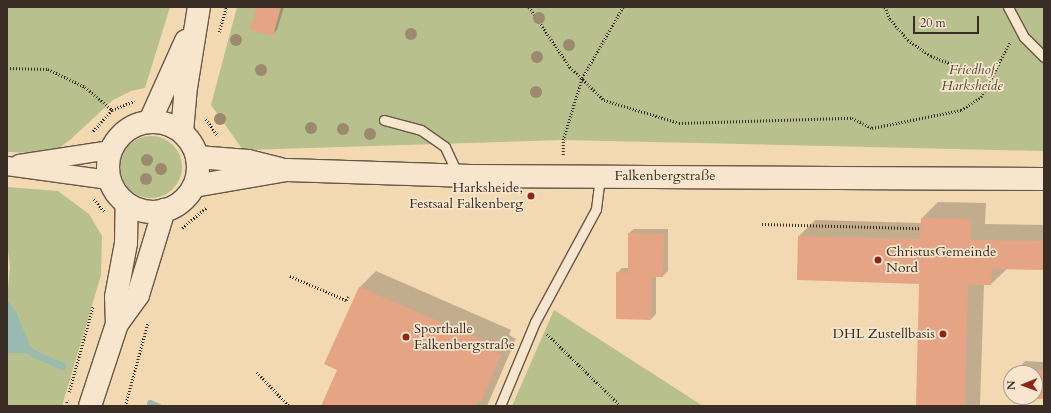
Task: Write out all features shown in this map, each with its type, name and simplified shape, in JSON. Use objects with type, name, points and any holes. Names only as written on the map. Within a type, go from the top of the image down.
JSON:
[{"type":"street","points":[[182,132],[185,94],[197,13]]},
{"type":"street","points":[[150,121],[197,13]]},
{"type":"street","points":[[150,121],[167,124],[182,132],[190,141],[197,157],[198,174],[194,186],[179,204],[164,210],[146,212],[127,204],[120,198],[109,180],[108,170],[111,150],[122,133],[140,123],[150,121]]},
{"type":"street","points":[[9,166],[111,150]]},
{"type":"street","name":"Falkenbergstraße","points":[[197,157],[230,159],[287,170],[458,175],[1044,179]]},
{"type":"street","points":[[9,166],[109,180]]},
{"type":"street","name":"Falkenbergstraße","points":[[194,186],[287,170]]},
{"type":"street","points":[[117,324],[116,297],[126,243],[127,204]]},
{"type":"street","points":[[90,406],[117,324],[138,295],[164,210]]},
{"type":"lane","points":[[1008,7],[1030,45],[1044,57]]},
{"type":"lane","points":[[384,120],[421,130],[445,147],[458,175]]},
{"type":"lane","points":[[500,406],[535,322],[596,209],[600,176]]},
{"type":"path","points":[[529,7],[570,67],[604,100],[679,123],[852,118],[872,128],[961,110],[981,96],[992,72],[1019,28]]},
{"type":"path","points":[[563,176],[563,140],[582,78],[623,7]]},
{"type":"path","points":[[885,7],[890,19],[908,40],[932,56],[957,66],[992,72]]},
{"type":"path","points":[[7,68],[48,69],[85,87],[112,110]]},
{"type":"path","points":[[185,94],[200,98],[201,113],[216,134],[230,145],[230,159]]},
{"type":"path","points":[[74,156],[74,145],[95,130],[112,110],[136,100]]},
{"type":"path","points":[[74,176],[74,187],[92,197],[104,213]]},
{"type":"path","points":[[178,231],[211,204]]},
{"type":"path","points":[[762,224],[920,228]]},
{"type":"path","points":[[290,276],[346,300],[348,297]]},
{"type":"path","points":[[66,406],[94,300]]},
{"type":"path","points":[[125,406],[148,318]]},
{"type":"path","points":[[535,322],[621,406]]},
{"type":"path","points":[[257,372],[289,406]]},
{"type":"green space","points":[[7,7],[170,7],[145,88],[131,91],[113,100],[58,149],[42,153],[7,152]]},
{"type":"green space","name":"Friedhof Harksheide","points":[[237,7],[1044,7],[1044,151],[563,140],[243,150],[211,105]]},
{"type":"green space","points":[[151,136],[168,141],[173,145],[177,150],[182,167],[177,184],[173,189],[168,193],[151,198],[134,193],[129,189],[125,184],[120,167],[125,150],[129,145],[134,141]]},
{"type":"green space","points":[[7,187],[58,191],[89,214],[102,236],[101,275],[62,406],[7,406],[7,353],[32,353],[17,313],[7,298],[10,267],[7,243]]},
{"type":"green space","points":[[554,310],[703,406],[512,406]]},
{"type":"water","points":[[7,298],[17,313],[33,353],[7,353]]},
{"type":"building","points":[[257,7],[281,7],[273,36],[250,30]]},
{"type":"building","points":[[921,218],[970,219],[970,240],[1044,241],[1044,270],[992,269],[991,285],[968,285],[965,406],[916,406],[919,284],[797,280],[798,236],[920,239]]},
{"type":"building","points":[[628,233],[664,234],[663,277],[652,277],[651,320],[616,319],[616,272],[628,273]]},
{"type":"building","name":"Sporthalle Falkenbergstraße","points":[[359,287],[496,346],[494,351],[501,355],[481,401],[478,400],[476,406],[321,406],[337,370],[324,364]]},
{"type":"building","points":[[1043,371],[1044,371],[1043,399]]},
{"type":"waterway","points":[[25,347],[33,353],[62,366]]},
{"type":"waterway","points":[[150,403],[157,406]]},
{"type":"place","name":"Harksheide, Festsaal Falkenberg","points":[[531,196]]},
{"type":"place","name":"ChristusGemeinde Nord","points":[[878,260]]},
{"type":"place","name":"DHL Zustellbasis","points":[[943,334]]},
{"type":"place","name":"Sporthalle Falkenbergstraße","points":[[406,337]]}]
